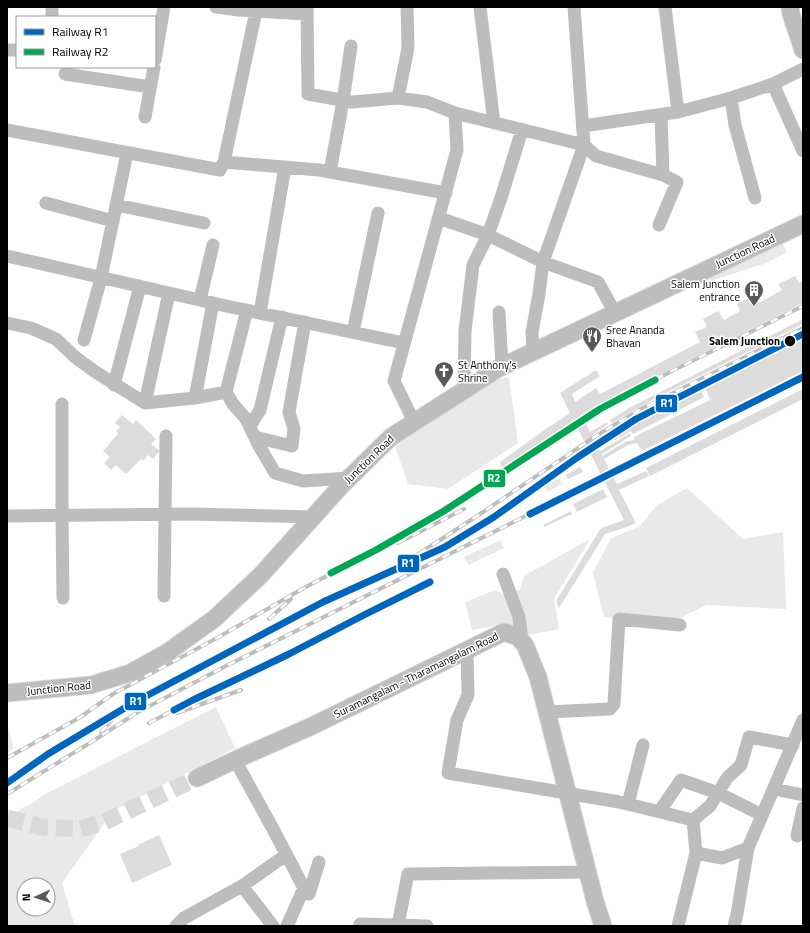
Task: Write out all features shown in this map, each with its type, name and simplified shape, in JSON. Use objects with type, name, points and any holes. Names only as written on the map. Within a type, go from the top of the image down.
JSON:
[{"type":"main road","points":[[788,9],[803,50]]},
{"type":"main road","name":"Junction Road","points":[[7,693],[91,685],[130,672],[168,652],[214,619],[260,576],[350,478],[390,437],[502,366],[803,224]]},
{"type":"main road","name":"Suramangalam - Tharamangalam Road","points":[[197,778],[312,726],[504,632],[518,637],[522,641]]},
{"type":"main road","points":[[522,641],[538,677],[595,901],[603,926]]},
{"type":"street","points":[[156,54],[164,7]]},
{"type":"street","points":[[216,7],[256,11],[307,10],[308,94],[352,102],[398,98],[427,102],[455,113],[584,145],[596,156],[663,175],[677,182],[659,225]]},
{"type":"street","points":[[398,98],[408,48],[407,7]]},
{"type":"street","points":[[480,7],[494,123]]},
{"type":"street","points":[[533,352],[532,332],[543,262],[584,145],[574,7]]},
{"type":"street","points":[[664,7],[678,112]]},
{"type":"street","points":[[7,130],[220,170],[224,162],[256,11]]},
{"type":"street","points":[[330,172],[351,46]]},
{"type":"street","points":[[145,117],[154,68]]},
{"type":"street","points":[[583,126],[678,112],[731,98],[772,84],[803,69]]},
{"type":"street","points":[[65,74],[150,87]]},
{"type":"street","points":[[772,84],[803,152]]},
{"type":"street","points":[[731,98],[735,125],[755,198]]},
{"type":"street","points":[[414,422],[394,381],[457,150],[455,113]]},
{"type":"street","points":[[661,115],[663,175]]},
{"type":"street","points":[[464,390],[465,331],[473,265],[488,235],[522,130]]},
{"type":"street","points":[[84,340],[101,278],[127,153]]},
{"type":"street","points":[[224,162],[319,170],[446,193]]},
{"type":"street","points":[[260,313],[285,167]]},
{"type":"street","points":[[46,203],[113,221]]},
{"type":"street","points":[[116,205],[204,223]]},
{"type":"street","points":[[353,332],[378,213]]},
{"type":"street","points":[[439,218],[488,235],[543,262],[598,282],[615,313]]},
{"type":"street","points":[[200,300],[213,245]]},
{"type":"street","points":[[7,256],[213,303],[404,343]]},
{"type":"street","points":[[114,384],[140,286]]},
{"type":"street","points":[[145,403],[169,293]]},
{"type":"street","points":[[195,398],[213,303]]},
{"type":"street","points":[[247,310],[226,392],[233,404],[246,419],[275,473],[303,481],[350,478]]},
{"type":"street","points":[[499,312],[502,366]]},
{"type":"street","points":[[252,431],[260,410],[282,317]]},
{"type":"street","points":[[252,431],[292,446],[294,428],[289,412],[305,322]]},
{"type":"street","points":[[7,323],[32,328],[56,339],[94,371],[145,403],[195,398],[226,392]]},
{"type":"street","points":[[62,404],[63,598]]},
{"type":"street","points":[[164,596],[166,436]]},
{"type":"street","points":[[7,516],[165,514],[314,517]]},
{"type":"street","points":[[503,574],[519,618],[522,641]]},
{"type":"street","points":[[547,712],[610,709],[614,704],[618,619],[680,625]]},
{"type":"street","points":[[467,650],[468,695],[457,720],[448,773],[628,804],[693,820]]},
{"type":"street","points":[[734,926],[748,848],[803,720]]},
{"type":"street","points":[[693,820],[710,806],[728,778],[741,765],[749,737],[792,745]]},
{"type":"street","points":[[628,804],[643,745]]},
{"type":"street","points":[[235,760],[304,888],[309,894],[319,862]]},
{"type":"street","points":[[659,812],[681,780],[718,793],[762,815]]},
{"type":"street","points":[[774,789],[803,795]]},
{"type":"street","points":[[797,836],[803,808]]},
{"type":"street","points":[[678,926],[696,853],[693,820]]},
{"type":"street","points":[[696,853],[722,858],[748,848]]},
{"type":"street","points":[[183,923],[242,886],[286,855]]},
{"type":"street","points":[[398,925],[408,874],[588,872]]},
{"type":"street","points":[[242,886],[273,926]]},
{"type":"street","points":[[287,926],[304,888]]},
{"type":"street","points":[[360,926],[360,924],[427,926]]},
{"type":"shaded area","points":[[780,239],[787,252],[766,263],[701,284],[684,286]]},
{"type":"shaded area","points":[[509,377],[518,443],[448,489],[408,484],[395,446],[430,421],[498,379]]},
{"type":"shaded area","points":[[559,478],[562,484],[547,492],[544,487]]},
{"type":"shaded area","points":[[687,488],[743,539],[783,532],[786,609],[707,605],[676,620],[604,617],[593,573],[611,538],[639,527],[657,505]]},
{"type":"shaded area","points":[[590,539],[554,599],[559,629],[524,636],[502,625],[472,630],[465,602],[495,590],[505,595],[520,590],[524,576]]},
{"type":"shaded area","points":[[500,540],[504,548],[469,565],[464,557]]},
{"type":"shaded area","points":[[216,707],[235,748],[113,811],[62,883],[75,926],[7,926],[7,820],[22,808],[33,803],[45,794]]},
{"type":"shaded area","points":[[7,726],[11,736],[13,749],[7,754]]},
{"type":"building","points":[[795,276],[799,283],[803,281],[803,303],[605,402],[582,416],[590,432],[607,422],[608,424],[592,435],[600,451],[630,433],[631,436],[602,454],[602,456],[627,441],[635,440],[634,437],[710,400],[706,389],[728,378],[727,376],[803,337],[803,371],[642,451],[637,443],[628,445],[604,459],[617,484],[646,471],[649,476],[619,490],[636,523],[605,534],[559,608],[556,601],[601,528],[624,520],[574,421],[503,469],[500,462],[570,413],[560,393],[596,370],[600,376],[572,394],[575,402],[596,388],[600,394],[700,342],[695,332],[707,327],[703,319],[718,311],[724,320],[740,311],[737,304],[754,295],[759,303],[782,290],[778,284]]},
{"type":"building","points":[[803,319],[803,324],[652,400],[612,423],[610,420],[631,407]]},
{"type":"building","points":[[700,389],[704,397],[633,434],[631,431],[615,440],[613,437],[628,427]]},
{"type":"building","points":[[803,389],[803,399],[650,476],[646,468]]},
{"type":"building","points":[[122,415],[133,424],[136,420],[156,439],[151,444],[160,451],[153,459],[148,455],[144,460],[141,459],[126,474],[116,465],[111,470],[104,463],[110,457],[103,451],[118,434],[116,431],[120,427],[115,423]]},
{"type":"building","points":[[580,467],[583,472],[568,479],[566,475]]},
{"type":"building","points":[[603,489],[607,497],[577,512],[573,504]]},
{"type":"building","points":[[571,511],[572,514],[544,527],[543,525]]},
{"type":"building","points":[[159,835],[172,865],[132,883],[120,854]]},
{"type":"tunnel","points":[[7,818],[42,827],[80,829],[102,823],[197,778]]},
{"type":"railway","points":[[7,758],[79,718],[113,694],[217,638],[302,589],[376,550],[444,511],[600,409],[672,371],[803,306]]},
{"type":"railway","points":[[392,571],[599,434],[641,409],[803,328]]},
{"type":"railway","points":[[7,794],[138,712],[226,666],[803,377]]},
{"type":"railway","points":[[398,543],[464,509]]},
{"type":"railway","points":[[149,723],[430,582]]},
{"type":"railway","points":[[269,619],[291,599]]},
{"type":"railway","points":[[177,713],[241,690]]},
{"type":"railway","points":[[101,732],[120,711]]},
{"type":"rail line","name":"R1","points":[[7,783],[48,754],[133,703],[323,602],[445,547],[494,517],[578,457],[636,419],[803,334]]},
{"type":"rail line","name":"R1","points":[[530,514],[803,377]]},
{"type":"rail line","name":"R2","points":[[331,573],[376,550],[444,511],[600,409],[655,380]]},
{"type":"rail line","name":"R1","points":[[174,710],[289,654],[430,582]]},
{"type":"place","name":"Salem Junction entrance","points":[[754,307]]},
{"type":"place","name":"Salem Junction","points":[[790,341]]},
{"type":"place","name":"Sree Ananda Bhavan","points":[[592,353]]},
{"type":"place","name":"St Anthony's Shrine","points":[[444,388]]}]
